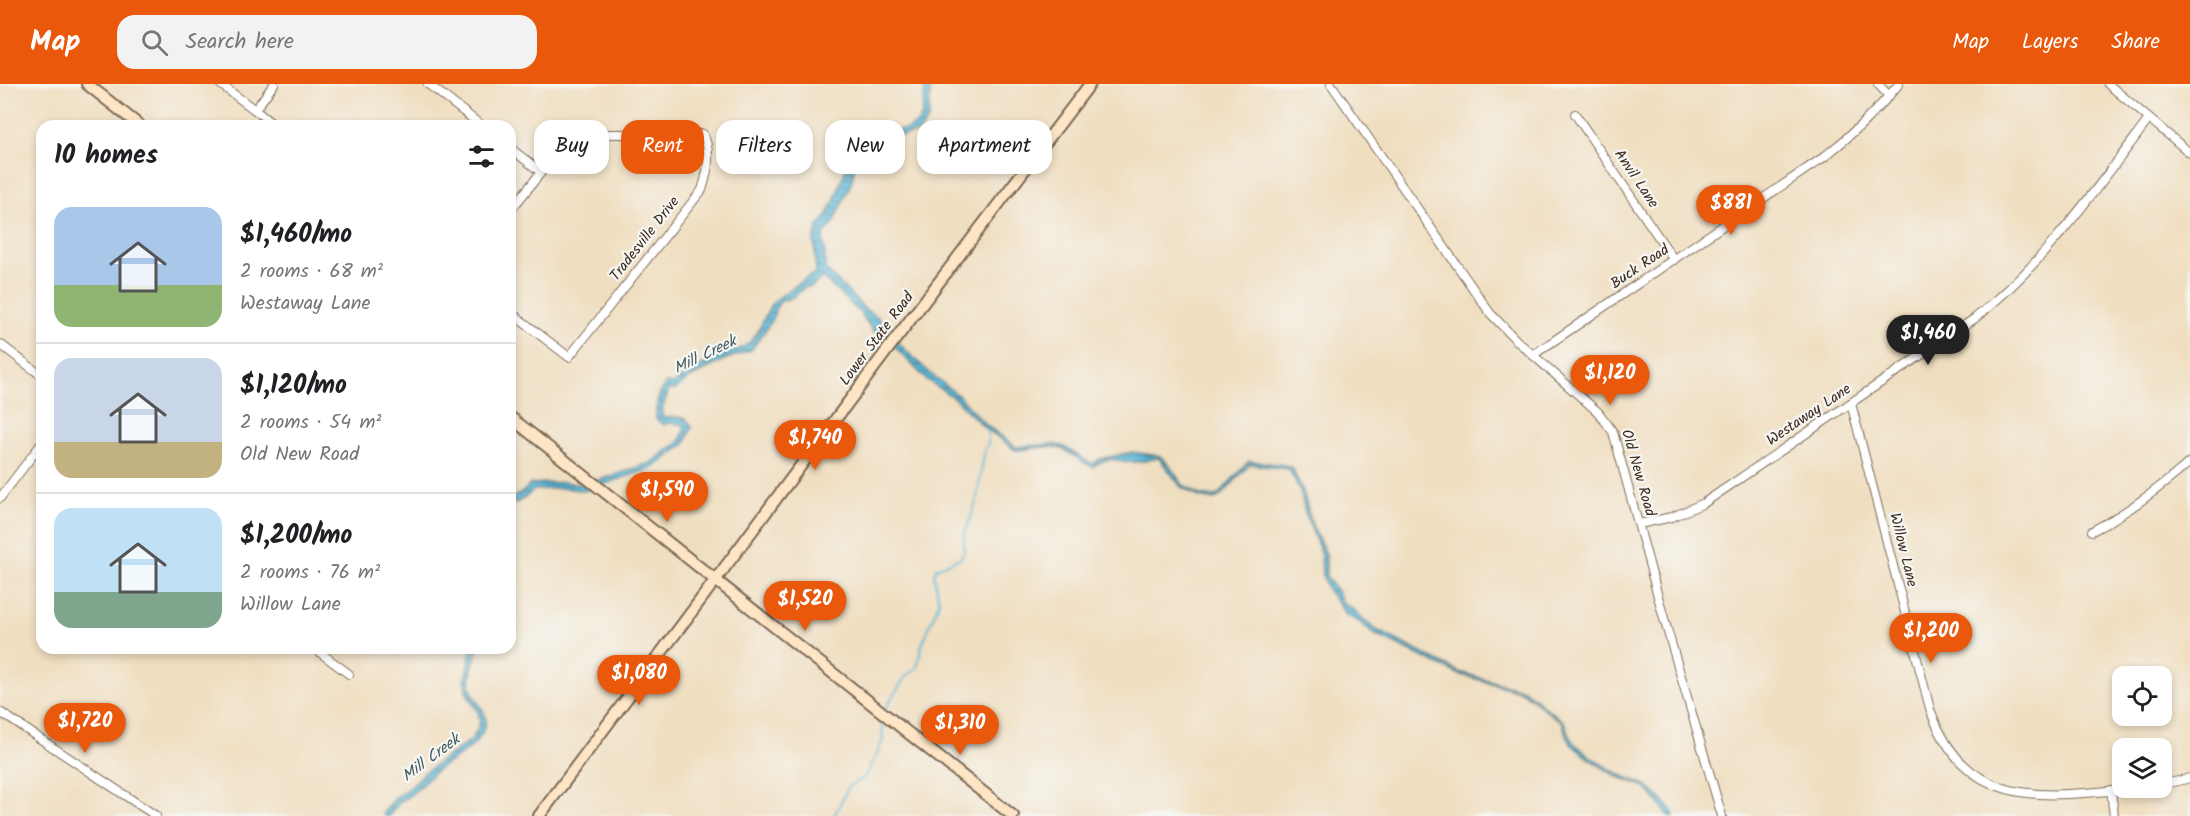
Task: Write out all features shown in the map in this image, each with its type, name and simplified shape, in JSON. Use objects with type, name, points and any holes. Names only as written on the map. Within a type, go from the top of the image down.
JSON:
[{"type":"main road","points":[[87,84],[133,120]]},
{"type":"main road","name":"Lower State Road","points":[[539,816],[894,341],[1090,84]]},
{"type":"main road","points":[[516,422],[1013,816]]},
{"type":"street","points":[[220,84],[268,120]]},
{"type":"street","points":[[255,110],[274,84]]},
{"type":"street","points":[[428,84],[474,120]]},
{"type":"street","name":"Old New Road","points":[[1331,84],[1483,303],[1503,328],[1598,412],[1615,436],[1659,600],[1722,816]]},
{"type":"street","points":[[1878,84],[1889,96]]},
{"type":"street","name":"Buck Road","points":[[1533,355],[1824,157],[1851,135],[1899,84]]},
{"type":"street","points":[[2108,84],[2190,153]]},
{"type":"street","name":"Anvil Lane","points":[[1575,114],[1674,260]]},
{"type":"street","name":"Westaway Lane","points":[[1639,524],[1672,517],[1704,503],[1974,319],[2016,284],[2046,251],[2149,119]]},
{"type":"street","name":"Tradesville Drive","points":[[516,317],[569,357],[702,190],[709,159],[703,134],[609,134]]},
{"type":"street","points":[[516,153],[534,167]]},
{"type":"street","name":"Tradesville Drive","points":[[516,203],[539,174]]},
{"type":"street","points":[[0,344],[36,371]]},
{"type":"street","name":"Willow Lane","points":[[1851,403],[1929,709],[1943,738],[1969,769],[1985,780],[2007,790],[2046,795],[2111,790]]},
{"type":"street","points":[[0,498],[36,451]]},
{"type":"street","points":[[2092,531],[2162,486],[2190,462]]},
{"type":"street","points":[[322,654],[350,674]]},
{"type":"street","points":[[0,712],[156,816]]},
{"type":"street","points":[[2172,782],[2190,778]]},
{"type":"street","points":[[2111,790],[2114,816]]},
{"type":"water","points":[[925,84],[929,84],[929,118],[920,120]]},
{"type":"water","points":[[917,124],[917,132],[905,135],[905,129]]},
{"type":"water","points":[[844,174],[853,174],[834,223],[825,233],[823,241],[825,269],[866,310],[878,317],[891,336],[932,375],[958,395],[985,424],[1016,447],[1052,444],[1063,446],[1092,464],[1100,459],[1132,452],[1160,456],[1183,485],[1200,495],[1214,497],[1249,461],[1291,467],[1303,490],[1312,525],[1326,554],[1326,576],[1343,603],[1373,628],[1459,672],[1524,690],[1564,722],[1573,742],[1618,774],[1651,789],[1672,810],[1674,816],[1669,816],[1649,791],[1616,776],[1589,759],[1571,744],[1562,723],[1523,692],[1458,674],[1374,634],[1358,621],[1347,616],[1327,589],[1322,575],[1321,553],[1306,516],[1300,491],[1289,469],[1250,464],[1221,496],[1214,500],[1199,497],[1181,487],[1159,458],[1140,462],[1105,460],[1093,467],[1058,448],[1015,450],[983,426],[954,398],[927,380],[889,341],[873,331],[862,315],[822,277],[813,286],[804,288],[793,297],[780,302],[772,320],[751,350],[724,360],[690,378],[675,390],[669,390],[662,416],[686,419],[692,427],[685,444],[653,468],[584,491],[565,488],[534,490],[516,503],[516,496],[531,484],[565,482],[584,485],[650,463],[680,441],[685,428],[682,424],[663,425],[656,419],[658,400],[666,383],[673,384],[708,361],[746,345],[757,332],[772,303],[816,272],[814,240],[818,226],[826,217]]},
{"type":"water","points":[[470,654],[476,654],[470,684],[473,695],[486,719],[479,738],[470,748],[436,771],[397,805],[390,816],[384,816],[383,813],[396,797],[424,773],[472,739],[480,721],[478,712],[466,692],[465,681]]},
{"type":"waterway","points":[[885,709],[906,676],[917,668],[922,645],[939,602],[934,575],[936,568],[960,558],[964,552],[964,536],[976,502],[985,449],[988,444],[988,430]]},
{"type":"waterway","points":[[834,816],[849,786],[864,778],[878,752],[883,739],[881,717]]},
{"type":"water label","name":"Mill Creek","points":[[705,355]]},
{"type":"water label","name":"Mill Creek","points":[[431,758]]}]
